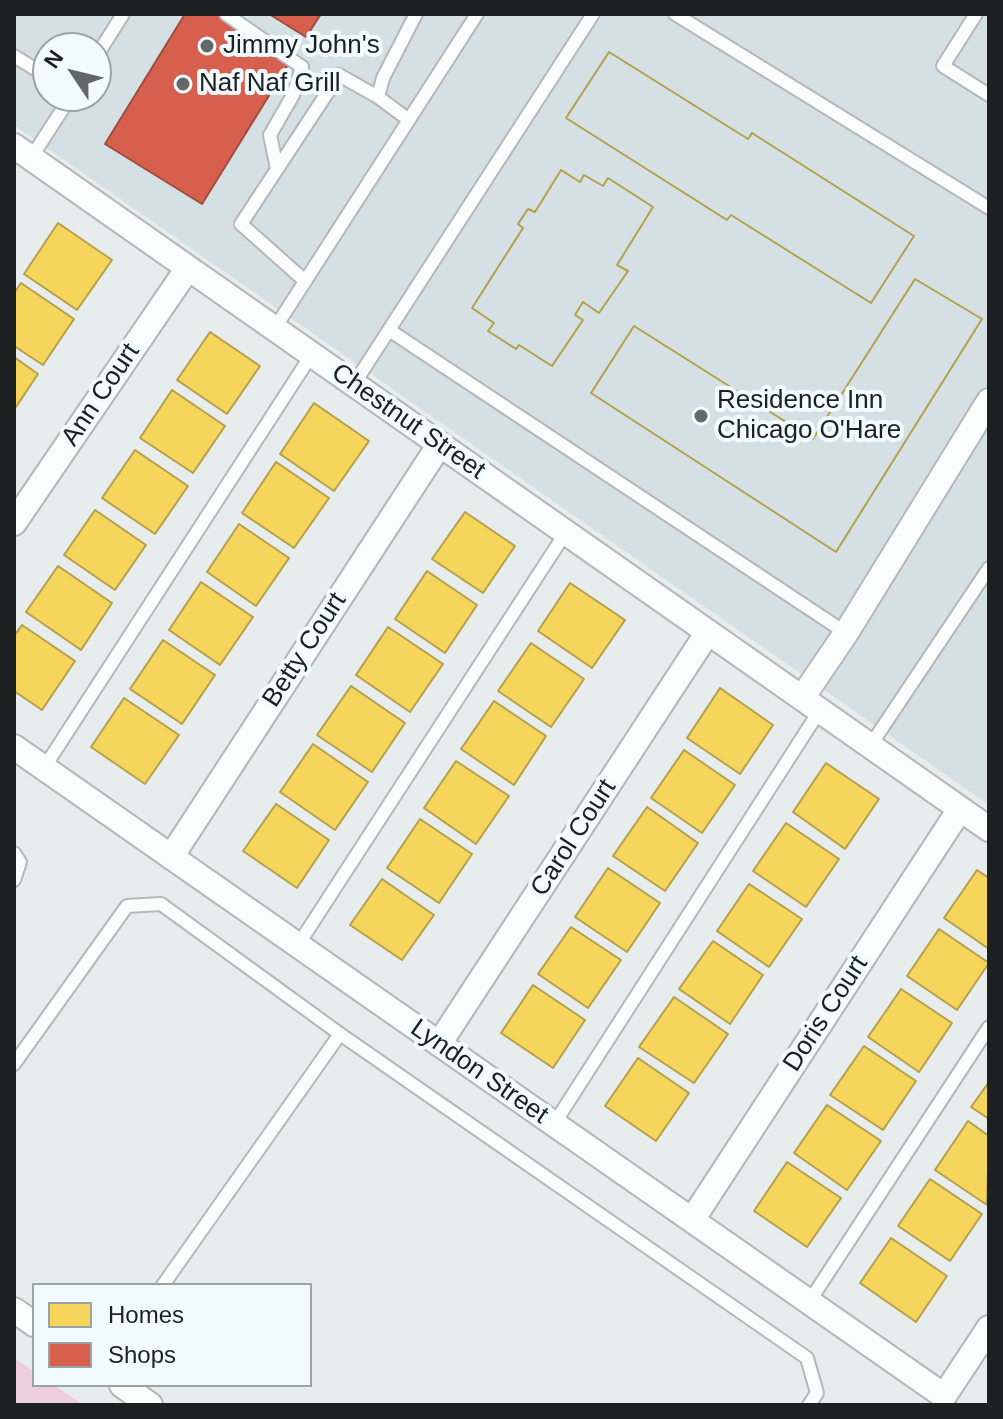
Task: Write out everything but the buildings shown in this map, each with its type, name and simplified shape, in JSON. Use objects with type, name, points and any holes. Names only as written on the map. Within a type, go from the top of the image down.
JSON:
[{"type":"street","name":"Chestnut Street","points":[[22,152],[989,829]]},
{"type":"street","name":"Ann Court","points":[[14,523],[188,268]]},
{"type":"street","points":[[811,704],[846,633],[989,401]]},
{"type":"street","name":"Betty Court","points":[[171,857],[440,444]]},
{"type":"street","name":"Carol Court","points":[[439,1044],[708,632]]},
{"type":"street","name":"Lyndon Street","points":[[14,747],[944,1396],[989,1328]]},
{"type":"street","name":"Doris Court","points":[[692,1220],[960,809]]},
{"type":"street","points":[[14,1310],[32,1323]]},
{"type":"street","points":[[125,1387],[150,1405]]},
{"type":"lane","points":[[112,32],[123,14]]},
{"type":"lane","points":[[226,14],[302,67],[293,95],[270,135],[277,169]]},
{"type":"lane","points":[[378,97],[383,78],[416,14]]},
{"type":"lane","points":[[275,328],[477,14]]},
{"type":"lane","points":[[354,384],[593,14]]},
{"type":"lane","points":[[675,14],[989,208]]},
{"type":"lane","points":[[976,14],[943,66],[989,95]]},
{"type":"lane","points":[[14,56],[32,67]]},
{"type":"lane","points":[[305,281],[241,224],[339,75],[378,97],[409,120]]},
{"type":"lane","points":[[22,152],[57,112]]},
{"type":"lane","points":[[389,330],[846,633]]},
{"type":"lane","points":[[44,768],[312,354]]},
{"type":"lane","points":[[298,945],[566,532]]},
{"type":"lane","points":[[870,746],[989,568]]},
{"type":"lane","points":[[554,1124],[811,704]]},
{"type":"lane","points":[[14,853],[20,862],[14,880]]},
{"type":"lane","points":[[14,1064],[127,906],[161,904],[340,1034],[807,1358],[817,1393],[809,1405]]},
{"type":"lane","points":[[809,1302],[989,1027]]},
{"type":"lane","points":[[164,1283],[340,1034]]},
{"type":"shaded area","points":[[14,14],[989,14],[989,805],[14,125]]},
{"type":"shaded area","points":[[14,1358],[32,1370],[32,1387],[57,1387],[84,1405],[14,1405]]},
{"type":"place","name":"Jimmy John's","points":[[207,46]]},
{"type":"place","name":"Naf Naf Grill","points":[[183,84]]},
{"type":"place","name":"Residence Inn Chicago O'Hare","points":[[701,416]]}]
